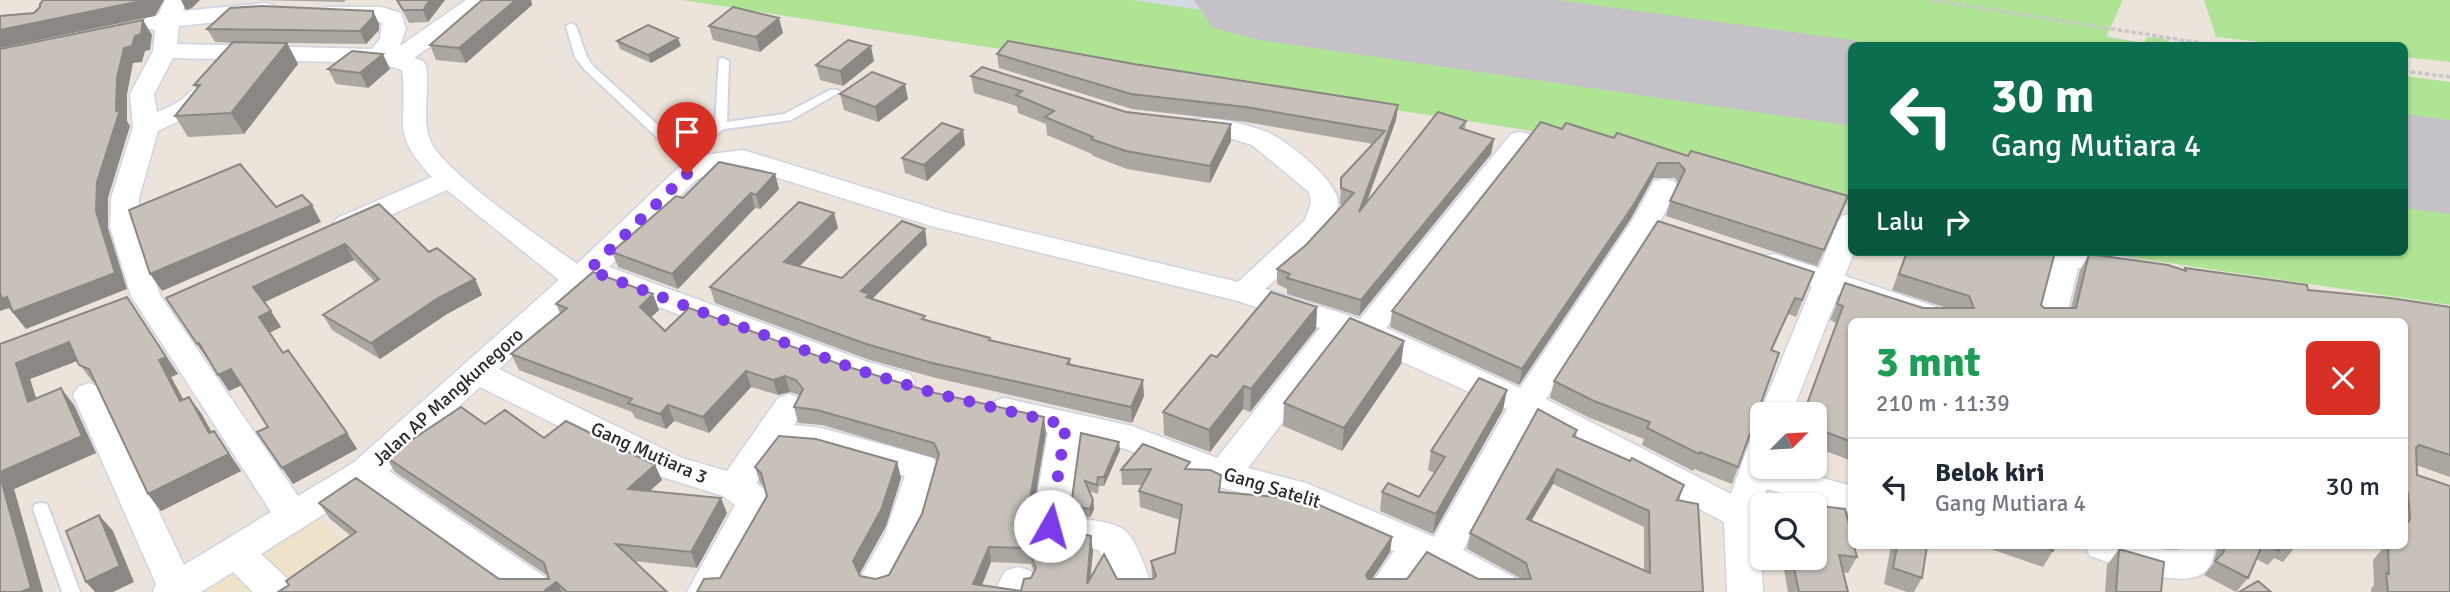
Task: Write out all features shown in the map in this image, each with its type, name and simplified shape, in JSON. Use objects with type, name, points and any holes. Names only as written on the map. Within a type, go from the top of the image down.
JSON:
[{"type":"street","points":[[387,57],[474,5]]},
{"type":"street","points":[[172,10],[165,51],[142,94],[146,127],[123,214],[124,227],[151,302],[293,517]]},
{"type":"street","points":[[127,29],[172,10],[281,10]]},
{"type":"street","points":[[306,11],[382,14],[393,19],[395,26],[387,57]]},
{"type":"street","points":[[165,51],[387,57],[414,66],[418,142],[424,152],[449,179],[583,275],[858,370],[922,389]]},
{"type":"street","points":[[146,127],[193,103],[238,52]]},
{"type":"street","points":[[1168,124],[1228,129],[1261,139],[1316,182],[1324,192],[1325,203],[1317,224],[1244,293]]},
{"type":"street","points":[[1223,475],[1520,140]]},
{"type":"street","points":[[689,161],[743,159],[999,236],[1244,293],[1353,328],[1526,404],[1741,515]]},
{"type":"street","name":"Jalan AP Mangkunegoro","points":[[174,591],[365,472],[583,275],[687,174],[689,161]]},
{"type":"street","points":[[321,235],[449,179]]},
{"type":"street","points":[[1384,592],[1430,551],[1526,404],[1659,226],[1664,187]]},
{"type":"street","points":[[1780,402],[1848,232]]},
{"type":"street","points":[[1750,256],[1937,318]]},
{"type":"street","points":[[2056,256],[2148,270]]},
{"type":"street","points":[[2051,318],[2066,258]]},
{"type":"street","name":"Gang Mutiara 3","points":[[477,372],[681,471],[735,487]]},
{"type":"street","points":[[89,395],[174,591]]},
{"type":"street","name":"Gang Satelit","points":[[974,403],[1132,439],[1223,475],[1294,492],[1430,551],[1508,592]]},
{"type":"street","points":[[705,592],[753,510],[752,499],[735,487],[789,406]]},
{"type":"street","points":[[1066,425],[1050,526],[1109,538],[1117,545],[1136,592]]},
{"type":"street","points":[[769,435],[821,440],[924,470],[901,540],[878,578]]},
{"type":"street","points":[[365,472],[538,592]]},
{"type":"street","points":[[1745,592],[1741,515],[1752,480]]},
{"type":"street","points":[[1804,480],[1848,498]]},
{"type":"street","points":[[2113,549],[2177,566],[2194,560],[2197,549]]},
{"type":"street","points":[[237,554],[277,592]]},
{"type":"lane","points":[[571,26],[581,57],[589,68],[689,161],[721,126],[787,117],[834,92]]},
{"type":"lane","points":[[721,126],[723,61]]},
{"type":"lane","points":[[41,509],[71,592]]},
{"type":"path","points":[[1931,0],[2196,42]]},
{"type":"path","points":[[2408,72],[2450,77]]},
{"type":"shaded area","points":[[683,0],[1915,0],[2140,42],[1848,42],[1848,205],[1590,140]]},
{"type":"shaded area","points":[[2147,37],[2162,38],[2170,42],[2145,42]]},
{"type":"shaded area","points":[[313,515],[407,592],[196,592]]},
{"type":"green space","points":[[683,0],[1132,0],[1848,103],[1848,205],[1590,140]]},
{"type":"green space","points":[[1389,0],[2123,0],[2106,37],[2138,42],[1848,42],[1848,64]]},
{"type":"green space","points":[[2204,0],[2450,0],[2450,62],[2408,57],[2408,42],[2262,42],[2216,37]]},
{"type":"green space","points":[[2147,37],[2162,38],[2170,42],[2145,42]]},
{"type":"green space","points":[[2408,76],[2450,82],[2450,144],[2408,140]]},
{"type":"green space","points":[[2408,183],[2450,189],[2450,305],[2122,256],[2408,256]]},
{"type":"building","points":[[43,0],[146,0],[0,30],[0,16],[34,13]]},
{"type":"building","points":[[397,0],[430,0],[423,10],[403,10]]},
{"type":"building","points":[[482,0],[516,0],[459,48],[430,45]]},
{"type":"building","points":[[262,6],[373,11],[373,17],[360,31],[207,29],[230,8]]},
{"type":"building","points":[[733,7],[779,18],[756,37],[709,26]]},
{"type":"building","points":[[143,20],[141,34],[135,36],[132,46],[124,48],[117,78],[116,111],[120,110],[97,182],[96,211],[115,273],[13,312],[7,297],[2,299],[0,293],[0,49]]},
{"type":"building","points":[[648,25],[678,38],[648,55],[617,41]]},
{"type":"building","points":[[848,40],[871,46],[840,71],[816,65]]},
{"type":"building","points":[[1008,41],[1134,64],[1398,105],[1359,212],[1438,112],[1466,121],[1460,128],[1494,139],[1361,300],[1287,278],[1290,274],[1277,269],[1306,245],[1354,193],[1341,188],[1341,178],[1385,131],[1246,107],[1131,94],[997,54]]},
{"type":"building","points":[[233,42],[287,43],[231,113],[175,116],[200,85],[194,85]]},
{"type":"building","points":[[352,51],[383,54],[360,73],[328,69]]},
{"type":"building","points":[[982,67],[1126,112],[1231,124],[1210,166],[1126,151],[1091,139],[1093,137],[1045,117],[1054,111],[1016,95],[1022,91],[971,76]]},
{"type":"building","points":[[872,72],[905,84],[875,107],[840,94]]},
{"type":"building","points":[[1541,122],[1562,129],[1566,123],[1614,138],[1617,133],[1688,156],[1691,151],[1848,196],[1824,250],[1670,201],[1685,170],[1679,163],[1658,163],[1634,204],[1522,369],[1392,311]]},
{"type":"building","points":[[942,123],[963,130],[924,165],[902,158]]},
{"type":"building","points":[[719,162],[775,174],[756,195],[751,193],[672,274],[612,252],[676,196],[683,198]]},
{"type":"building","points":[[240,164],[276,207],[302,195],[312,205],[150,274],[129,210]]},
{"type":"building","points":[[799,202],[834,213],[784,262],[842,278],[902,221],[925,229],[861,291],[869,294],[866,297],[925,316],[922,319],[990,338],[989,340],[1070,359],[1067,364],[1143,380],[1131,407],[932,363],[866,344],[710,287]]},
{"type":"building","points":[[379,204],[429,252],[437,248],[475,279],[438,298],[371,343],[323,315],[379,279],[345,244],[253,287],[271,311],[259,317],[283,353],[288,350],[347,433],[282,468],[257,432],[268,427],[231,369],[218,375],[199,343],[197,344],[166,298]]},
{"type":"building","points":[[1658,221],[1814,272],[1802,300],[1795,298],[1771,350],[1779,353],[1761,402],[1750,402],[1750,434],[1738,467],[1700,452],[1699,454],[1647,428],[1650,422],[1594,401],[1554,381]]},
{"type":"building","points":[[1906,256],[2054,256],[2041,305],[2044,308],[2076,308],[2089,256],[2307,285],[2308,290],[2450,307],[2450,455],[2419,445],[2416,448],[2417,475],[2450,486],[2450,592],[2388,592],[2388,549],[2408,549],[2408,318],[1848,318],[1848,440],[1827,433],[1827,402],[1808,402],[1843,306],[1837,304],[1845,283],[1923,308],[1974,308],[1969,296],[1899,274]]},
{"type":"building","points":[[593,272],[653,294],[640,307],[665,331],[689,308],[842,365],[931,392],[1044,417],[1028,512],[1038,525],[1091,536],[1087,584],[1104,554],[1117,579],[1153,579],[1156,576],[1151,561],[1175,553],[1182,505],[1139,491],[1151,469],[1121,470],[1143,444],[1190,462],[1185,469],[1210,470],[1221,475],[1219,492],[1289,498],[1292,493],[1392,537],[1366,575],[1368,579],[1407,579],[1427,552],[1478,579],[1531,579],[1526,563],[1470,533],[1538,409],[1577,430],[1573,436],[1630,461],[1632,458],[1684,485],[1677,500],[1698,504],[1703,592],[697,592],[704,579],[720,578],[767,496],[761,473],[755,467],[779,436],[816,439],[897,462],[881,510],[853,561],[860,576],[876,579],[889,575],[922,514],[939,454],[934,443],[817,410],[794,407],[803,389],[796,380],[785,376],[773,380],[746,371],[703,417],[668,405],[660,414],[628,403],[632,399],[511,354],[567,308],[556,304]],"holes":[[[1557,469],[1649,511],[1650,573],[1527,519]],[[989,547],[1031,548],[1030,553],[1036,568],[1031,578],[1024,579],[1021,591],[973,584]]]},
{"type":"building","points":[[1271,292],[1317,307],[1251,389],[1244,386],[1209,430],[1163,412],[1211,355],[1217,357]]},
{"type":"building","points":[[127,297],[166,357],[159,360],[180,401],[189,397],[209,433],[214,431],[229,454],[148,494],[89,369],[79,365],[69,342],[16,363],[28,402],[61,388],[82,436],[0,472],[0,344]]},
{"type":"building","points":[[1350,318],[1404,341],[1344,428],[1284,403]]},
{"type":"building","points":[[1479,378],[1507,390],[1436,514],[1382,492],[1388,483],[1419,497],[1445,457],[1431,451]]},
{"type":"building","points":[[461,407],[485,424],[505,410],[544,438],[566,421],[655,465],[628,489],[721,498],[691,552],[616,544],[667,592],[567,592],[556,582],[543,592],[278,592],[289,585],[286,581],[356,532],[319,503],[356,478],[499,579],[549,579],[544,563],[386,457]]},
{"type":"building","points":[[1081,433],[1119,442],[1104,477],[1098,477],[1097,485],[1085,481],[1093,500],[1090,509],[1071,506]]},
{"type":"building","points":[[0,476],[31,588],[21,592],[0,592]]},
{"type":"building","points":[[1827,507],[1845,509],[1848,520],[1848,549],[1855,549],[1857,557],[1839,555],[1848,592],[1799,592],[1794,570],[1827,570]]},
{"type":"building","points":[[99,515],[120,566],[86,582],[66,531]]},
{"type":"building","points":[[1896,549],[1927,549],[1922,578],[1893,568]]},
{"type":"building","points":[[2119,549],[2164,562],[2161,592],[2116,592]]},
{"type":"building","points":[[2224,549],[2261,549],[2248,578],[2215,561]]},
{"type":"building","points":[[2258,581],[2271,592],[2239,592]]},
{"type":"runway","points":[[1260,0],[1848,82]]},
{"type":"runway","points":[[2408,162],[2450,167]]},
{"type":"route","points":[[687,174],[589,270],[858,370],[934,393],[1066,425],[1050,526]]}]
